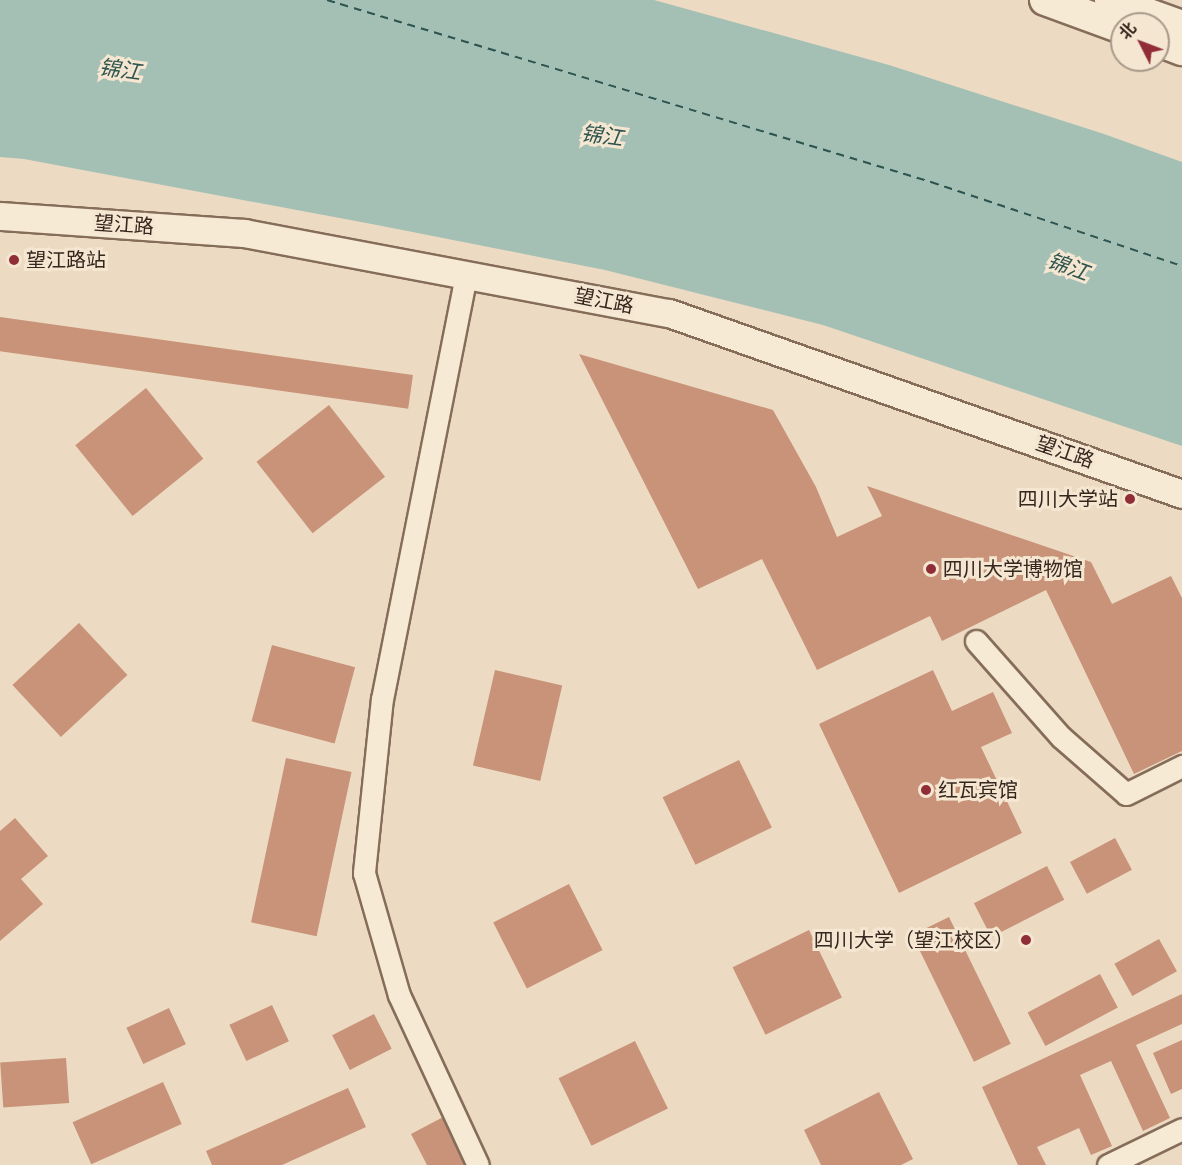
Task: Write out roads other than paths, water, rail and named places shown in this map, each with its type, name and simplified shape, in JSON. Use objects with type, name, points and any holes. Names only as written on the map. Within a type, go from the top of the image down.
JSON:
[{"type":"main road","points":[[1045,0],[1110,24]]},
{"type":"main road","points":[[1110,0],[1182,26]]},
{"type":"street","name":"望江路","points":[[0,216],[244,233],[669,313],[1182,494]]},
{"type":"street","points":[[466,275],[382,698],[364,873],[399,995],[478,1165]]},
{"type":"street","points":[[976,641],[1061,737],[1126,794],[1182,766]]},
{"type":"street","points":[[1108,1165],[1182,1129]]},
{"type":"water","name":"锦江","points":[[0,0],[654,0],[889,65],[1104,134],[1182,162],[1182,446],[823,325],[605,270],[24,159],[0,157]]},
{"type":"place","name":"望江路站","points":[[14,260]]},
{"type":"place","name":"四川大学站","points":[[1130,499]]},
{"type":"place","name":"四川大学博物馆","points":[[931,569]]},
{"type":"place","name":"红瓦宾馆","points":[[926,790]]},
{"type":"place","name":"四川大学（望江校区）","points":[[1026,940]]}]
